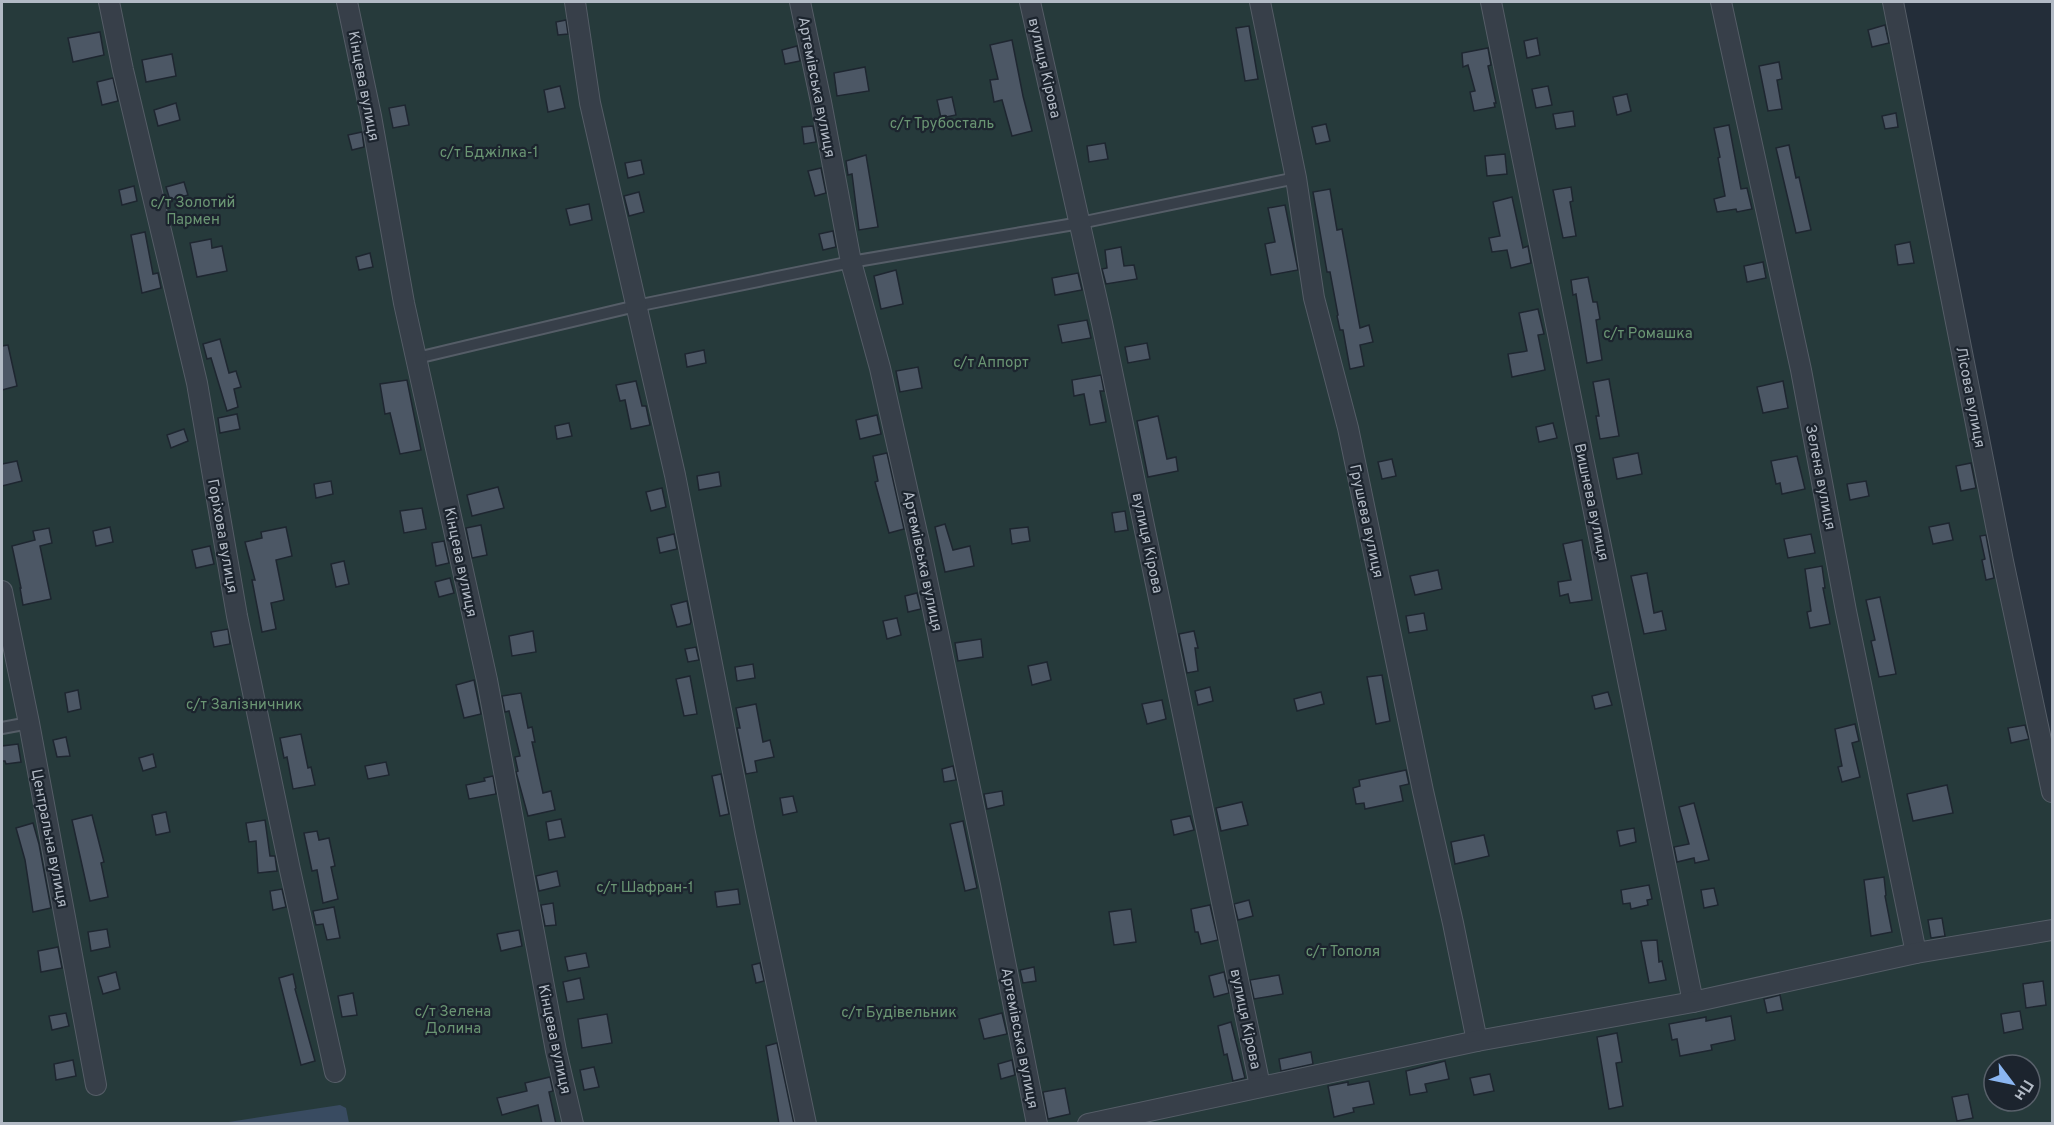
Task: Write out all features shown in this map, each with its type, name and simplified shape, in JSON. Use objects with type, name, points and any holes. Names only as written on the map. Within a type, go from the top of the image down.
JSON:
[{"type":"street","name":"Горіхова вулиця","points":[[109,2],[197,383],[237,616],[335,1072]]},
{"type":"street","name":"Кінцева вулиця","points":[[347,2],[371,116],[404,303],[487,680],[556,1051],[573,1124]]},
{"type":"street","points":[[575,2],[590,103],[675,475],[745,833],[806,1124]]},
{"type":"street","name":"Артемівська вулиця","points":[[800,2],[850,262],[880,368],[921,551],[1037,1124]]},
{"type":"street","name":"вулиця Кірова","points":[[1030,2],[1080,223],[1260,1086]]},
{"type":"street","name":"Грушева вулиця","points":[[1260,2],[1296,178],[1314,298],[1348,428],[1477,1041]]},
{"type":"street","name":"Вишнева вулиця","points":[[1491,2],[1693,1002]]},
{"type":"street","name":"Зелена вулиця","points":[[1721,2],[1801,370],[1846,611],[1916,953]]},
{"type":"street","name":"Лісова вулиця","points":[[1893,2],[2001,549],[2052,792]]},
{"type":"street","name":"Центральна вулиця","points":[[2,591],[96,1085]]},
{"type":"street","points":[[1088,1124],[1477,1041],[1693,1002],[1916,953],[2052,930]]},
{"type":"lane","points":[[417,358],[636,306],[850,262],[1080,223],[1296,178]]},
{"type":"lane","points":[[2,728],[28,723]]},
{"type":"green space","points":[[2,2],[1899,2],[2052,806],[2052,1123],[2,1124]]},
{"type":"water","points":[[340,1105],[346,1108],[349,1123],[222,1123]]},
{"type":"building","points":[[566,20],[568,34],[558,35],[556,22]]},
{"type":"building","points":[[1885,25],[1889,43],[1872,47],[1868,30]]},
{"type":"building","points":[[1249,26],[1258,79],[1245,81],[1236,28]]},
{"type":"building","points":[[100,32],[104,55],[73,62],[68,38]]},
{"type":"building","points":[[1537,38],[1540,55],[1527,58],[1524,41]]},
{"type":"building","points":[[1012,40],[1032,131],[1012,136],[1002,100],[994,102],[990,80],[998,79],[990,45]]},
{"type":"building","points":[[797,46],[800,61],[785,64],[782,50]]},
{"type":"building","points":[[1488,48],[1491,65],[1488,66],[1496,103],[1494,103],[1495,107],[1474,111],[1470,92],[1475,91],[1468,65],[1463,67],[1462,53]]},
{"type":"building","points":[[172,54],[176,76],[146,82],[142,60]]},
{"type":"building","points":[[1779,62],[1782,79],[1777,80],[1782,109],[1768,111],[1759,66]]},
{"type":"building","points":[[865,67],[869,91],[837,96],[834,73]]},
{"type":"building","points":[[113,78],[118,101],[102,105],[97,82]]},
{"type":"building","points":[[560,86],[565,108],[548,112],[544,90]]},
{"type":"building","points":[[1548,86],[1552,105],[1536,108],[1532,89]]},
{"type":"building","points":[[1627,94],[1631,111],[1617,115],[1613,97]]},
{"type":"building","points":[[952,97],[956,115],[941,118],[937,100]]},
{"type":"building","points":[[176,103],[180,120],[158,126],[154,110]]},
{"type":"building","points":[[405,105],[409,125],[393,128],[389,108]]},
{"type":"building","points":[[1573,111],[1575,126],[1556,129],[1553,114]]},
{"type":"building","points":[[1896,113],[1898,127],[1885,129],[1882,116]]},
{"type":"building","points":[[1326,124],[1330,141],[1316,144],[1312,127]]},
{"type":"building","points":[[1729,125],[1741,189],[1747,188],[1752,209],[1717,212],[1714,199],[1725,196],[1714,128]]},
{"type":"building","points":[[813,126],[816,142],[804,144],[802,127]]},
{"type":"building","points":[[362,132],[364,147],[352,150],[348,135]]},
{"type":"building","points":[[1105,143],[1108,159],[1089,162],[1087,146]]},
{"type":"building","points":[[1789,145],[1811,230],[1796,233],[1776,148]]},
{"type":"building","points":[[1505,154],[1507,174],[1487,176],[1485,156]]},
{"type":"building","points":[[866,155],[878,227],[859,230],[852,174],[848,175],[846,161]]},
{"type":"building","points":[[641,160],[644,174],[628,178],[625,163]]},
{"type":"building","points":[[821,168],[826,193],[815,196],[808,171]]},
{"type":"building","points":[[184,182],[188,195],[170,200],[166,187]]},
{"type":"building","points":[[134,186],[137,201],[122,205],[119,190]]},
{"type":"building","points":[[1571,187],[1573,201],[1570,202],[1576,236],[1563,238],[1553,190]]},
{"type":"building","points":[[1330,189],[1337,230],[1342,229],[1360,328],[1369,325],[1373,342],[1360,345],[1364,366],[1350,369],[1343,330],[1340,330],[1337,316],[1330,272],[1327,272],[1313,192]]},
{"type":"building","points":[[639,192],[644,212],[629,216],[624,196]]},
{"type":"building","points":[[1512,197],[1523,248],[1528,246],[1531,263],[1511,268],[1507,250],[1492,252],[1489,238],[1500,236],[1493,202]]},
{"type":"building","points":[[589,204],[592,220],[570,225],[566,209]]},
{"type":"building","points":[[1285,205],[1298,270],[1271,275],[1265,244],[1275,242],[1268,208]]},
{"type":"building","points":[[833,231],[836,247],[823,250],[819,234]]},
{"type":"building","points":[[145,232],[153,274],[158,273],[161,288],[142,293],[131,235]]},
{"type":"building","points":[[211,239],[212,248],[222,246],[227,271],[197,277],[190,243]]},
{"type":"building","points":[[1910,242],[1914,263],[1898,265],[1895,245]]},
{"type":"building","points":[[1121,247],[1124,266],[1134,265],[1137,279],[1106,284],[1102,269],[1107,268],[1105,250]]},
{"type":"building","points":[[370,253],[373,267],[359,270],[356,257]]},
{"type":"building","points":[[1763,262],[1766,278],[1747,282],[1744,266]]},
{"type":"building","points":[[896,270],[903,304],[881,309],[874,276]]},
{"type":"building","points":[[1078,273],[1082,290],[1055,295],[1052,278]]},
{"type":"building","points":[[1588,277],[1593,302],[1597,302],[1600,319],[1596,320],[1602,360],[1587,363],[1576,294],[1573,295],[1571,280]]},
{"type":"building","points":[[1538,309],[1544,334],[1538,335],[1545,370],[1512,377],[1508,354],[1527,351],[1519,313]]},
{"type":"building","points":[[1087,320],[1091,338],[1062,343],[1058,325]]},
{"type":"building","points":[[220,339],[229,373],[236,371],[241,387],[234,389],[238,407],[227,411],[211,358],[207,359],[203,344]]},
{"type":"building","points":[[1147,343],[1150,359],[1128,363],[1125,347]]},
{"type":"building","points":[[8,345],[17,386],[2,390],[2,346]]},
{"type":"building","points":[[704,350],[706,363],[687,367],[685,354]]},
{"type":"building","points":[[918,367],[922,388],[900,392],[896,371]]},
{"type":"building","points":[[1101,375],[1104,391],[1100,391],[1106,422],[1090,425],[1084,394],[1074,396],[1072,380]]},
{"type":"building","points":[[1609,379],[1619,436],[1600,439],[1596,416],[1599,416],[1593,382]]},
{"type":"building","points":[[407,380],[421,450],[400,454],[390,413],[385,414],[380,384]]},
{"type":"building","points":[[636,381],[642,406],[646,406],[650,425],[631,429],[625,400],[620,401],[616,385]]},
{"type":"building","points":[[1783,381],[1788,408],[1763,413],[1757,387]]},
{"type":"building","points":[[237,414],[240,429],[220,433],[218,418]]},
{"type":"building","points":[[877,415],[881,434],[860,439],[856,420]]},
{"type":"building","points":[[1158,416],[1167,459],[1176,457],[1178,471],[1148,477],[1137,421]]},
{"type":"building","points":[[569,423],[572,436],[557,439],[555,426]]},
{"type":"building","points":[[1553,423],[1557,438],[1539,442],[1536,427]]},
{"type":"building","points":[[184,429],[188,441],[171,448],[167,435]]},
{"type":"building","points":[[887,453],[904,529],[889,533],[875,482],[878,481],[873,456]]},
{"type":"building","points":[[1638,453],[1642,474],[1617,479],[1613,458]]},
{"type":"building","points":[[1797,456],[1805,489],[1782,494],[1780,483],[1776,484],[1771,461]]},
{"type":"building","points":[[1392,459],[1396,476],[1382,479],[1378,462]]},
{"type":"building","points":[[17,461],[22,481],[2,486],[2,464]]},
{"type":"building","points":[[1971,463],[1976,488],[1961,491],[1956,466]]},
{"type":"building","points":[[719,472],[721,486],[699,490],[697,476]]},
{"type":"building","points":[[331,481],[333,494],[316,498],[314,484]]},
{"type":"building","points":[[1866,481],[1869,496],[1850,500],[1847,484]]},
{"type":"building","points":[[498,487],[504,508],[472,516],[467,495]]},
{"type":"building","points":[[662,488],[666,507],[651,511],[646,492]]},
{"type":"building","points":[[422,508],[426,529],[404,533],[400,511]]},
{"type":"building","points":[[1125,511],[1128,530],[1115,532],[1112,513]]},
{"type":"building","points":[[1949,523],[1953,540],[1933,544],[1929,527]]},
{"type":"building","points":[[945,524],[953,550],[970,546],[974,566],[945,572],[935,527]]},
{"type":"building","points":[[481,525],[487,555],[472,558],[466,528]]},
{"type":"building","points":[[110,527],[113,542],[96,546],[93,531]]},
{"type":"building","points":[[286,527],[292,556],[276,560],[284,600],[271,603],[276,629],[262,632],[252,580],[255,580],[245,542],[262,538],[261,532]]},
{"type":"building","points":[[1028,527],[1030,541],[1012,544],[1010,529]]},
{"type":"building","points":[[49,528],[52,543],[40,546],[51,599],[23,605],[12,546],[35,540],[33,531]]},
{"type":"building","points":[[674,534],[677,549],[660,553],[657,538]]},
{"type":"building","points":[[1811,534],[1815,553],[1788,558],[1784,539]]},
{"type":"building","points":[[1986,535],[1994,578],[1986,580],[1982,560],[1985,559],[1980,536]]},
{"type":"building","points":[[1582,540],[1592,600],[1570,603],[1568,594],[1560,596],[1558,582],[1571,580],[1563,544]]},
{"type":"building","points":[[444,541],[449,563],[436,566],[432,543]]},
{"type":"building","points":[[210,546],[214,564],[196,568],[192,550]]},
{"type":"building","points":[[344,561],[349,584],[336,587],[331,564]]},
{"type":"building","points":[[1822,566],[1825,588],[1823,588],[1830,624],[1810,628],[1807,612],[1811,611],[1805,569]]},
{"type":"building","points":[[1438,570],[1442,589],[1415,595],[1410,576]]},
{"type":"building","points":[[1647,573],[1654,613],[1662,611],[1666,630],[1644,634],[1631,576]]},
{"type":"building","points":[[450,578],[454,593],[439,597],[435,582]]},
{"type":"building","points":[[917,593],[921,609],[908,612],[905,596]]},
{"type":"building","points":[[1880,597],[1896,674],[1879,677],[1871,641],[1875,640],[1866,600]]},
{"type":"building","points":[[687,601],[691,622],[677,627],[671,605]]},
{"type":"building","points":[[1424,613],[1427,630],[1409,633],[1406,616]]},
{"type":"building","points":[[897,618],[901,635],[887,639],[883,621]]},
{"type":"building","points":[[228,629],[230,644],[214,647],[211,632]]},
{"type":"building","points":[[533,631],[536,652],[512,656],[509,636]]},
{"type":"building","points":[[1194,631],[1198,648],[1195,648],[1198,671],[1187,673],[1179,634]]},
{"type":"building","points":[[981,639],[983,657],[958,661],[955,643]]},
{"type":"building","points":[[696,647],[699,660],[688,662],[685,649]]},
{"type":"building","points":[[1047,662],[1051,680],[1032,685],[1028,666]]},
{"type":"building","points":[[753,664],[755,678],[737,681],[735,667]]},
{"type":"building","points":[[1382,675],[1390,721],[1376,724],[1367,677]]},
{"type":"building","points":[[690,676],[697,714],[684,716],[676,679]]},
{"type":"building","points":[[474,680],[481,714],[464,718],[456,685]]},
{"type":"building","points":[[1210,687],[1213,701],[1198,705],[1195,691]]},
{"type":"building","points":[[78,690],[81,709],[68,712],[65,693]]},
{"type":"building","points":[[1321,692],[1324,704],[1297,711],[1294,699]]},
{"type":"building","points":[[1608,692],[1612,705],[1595,709],[1592,696]]},
{"type":"building","points":[[521,693],[528,728],[532,727],[535,742],[532,742],[543,793],[551,791],[555,810],[528,816],[516,772],[518,771],[515,757],[520,756],[509,711],[505,712],[502,696]]},
{"type":"building","points":[[1162,700],[1166,719],[1147,724],[1142,704]]},
{"type":"building","points":[[756,704],[763,742],[770,740],[774,757],[755,761],[757,772],[746,774],[737,728],[740,728],[736,708]]},
{"type":"building","points":[[1855,724],[1859,741],[1852,743],[1860,777],[1842,782],[1838,767],[1842,766],[1835,729]]},
{"type":"building","points":[[2025,725],[2029,739],[2011,743],[2008,728]]},
{"type":"building","points":[[301,734],[308,768],[311,767],[315,785],[293,789],[287,757],[284,758],[280,738]]},
{"type":"building","points":[[66,737],[70,756],[57,757],[53,740]]},
{"type":"building","points":[[18,744],[21,762],[6,764],[2,761],[2,746]]},
{"type":"building","points":[[153,754],[156,767],[143,771],[139,758]]},
{"type":"building","points":[[386,762],[389,775],[368,779],[365,766]]},
{"type":"building","points":[[953,766],[956,780],[944,782],[942,769]]},
{"type":"building","points":[[1406,770],[1409,784],[1400,786],[1403,801],[1365,809],[1364,803],[1356,804],[1353,788],[1360,786],[1359,780]]},
{"type":"building","points":[[721,774],[729,814],[720,816],[712,776]]},
{"type":"building","points":[[493,776],[496,794],[469,799],[466,785],[485,781],[484,778]]},
{"type":"building","points":[[1947,785],[1953,813],[1913,821],[1907,794]]},
{"type":"building","points":[[1002,791],[1004,805],[987,809],[984,794]]},
{"type":"building","points":[[793,796],[797,812],[783,815],[780,798]]},
{"type":"building","points":[[1242,802],[1248,825],[1221,831],[1216,808]]},
{"type":"building","points":[[1694,803],[1709,860],[1695,863],[1694,858],[1677,862],[1674,847],[1689,844],[1679,807]]},
{"type":"building","points":[[166,812],[170,832],[156,835],[152,815]]},
{"type":"building","points":[[92,815],[104,862],[101,863],[108,897],[90,901],[72,820]]},
{"type":"building","points":[[1190,816],[1194,830],[1174,835],[1171,820]]},
{"type":"building","points":[[561,819],[565,837],[549,840],[546,822]]},
{"type":"building","points":[[265,820],[270,856],[275,856],[277,871],[258,873],[256,841],[249,842],[246,823]]},
{"type":"building","points":[[963,821],[977,888],[965,891],[950,824]]},
{"type":"building","points":[[33,823],[51,908],[33,912],[25,860],[16,828]]},
{"type":"building","points":[[1634,828],[1636,842],[1620,846],[1617,831]]},
{"type":"building","points":[[317,831],[319,840],[329,838],[335,866],[331,867],[338,899],[323,903],[317,870],[312,871],[304,833]]},
{"type":"building","points":[[1484,835],[1489,856],[1455,864],[1451,842]]},
{"type":"building","points":[[557,871],[560,886],[539,891],[536,876]]},
{"type":"building","points":[[1884,877],[1892,932],[1871,936],[1864,880]]},
{"type":"building","points":[[1649,885],[1652,899],[1647,900],[1648,905],[1631,909],[1630,903],[1623,904],[1621,890]]},
{"type":"building","points":[[1714,888],[1718,905],[1704,908],[1701,890]]},
{"type":"building","points":[[282,889],[286,907],[273,910],[270,891]]},
{"type":"building","points":[[738,889],[740,904],[717,907],[715,892]]},
{"type":"building","points":[[1249,900],[1253,916],[1238,920],[1234,904]]},
{"type":"building","points":[[553,903],[556,925],[545,926],[541,905]]},
{"type":"building","points":[[1210,905],[1218,940],[1201,944],[1198,932],[1195,932],[1191,909]]},
{"type":"building","points":[[334,907],[340,938],[327,940],[323,924],[316,925],[313,911]]},
{"type":"building","points":[[1131,909],[1136,942],[1114,945],[1109,912]]},
{"type":"building","points":[[1942,918],[1945,936],[1931,938],[1928,920]]},
{"type":"building","points":[[107,929],[110,947],[91,951],[88,932]]},
{"type":"building","points":[[519,930],[522,946],[501,951],[497,934]]},
{"type":"building","points":[[1657,940],[1659,962],[1662,961],[1666,980],[1649,983],[1641,941]]},
{"type":"building","points":[[58,947],[62,968],[41,972],[38,951]]},
{"type":"building","points":[[586,953],[589,967],[568,971],[565,957]]},
{"type":"building","points":[[760,963],[764,981],[756,983],[752,965]]},
{"type":"building","points":[[1034,967],[1036,981],[1023,983],[1020,970]]},
{"type":"building","points":[[116,972],[120,989],[103,994],[98,977]]},
{"type":"building","points":[[1224,972],[1229,993],[1214,997],[1209,976]]},
{"type":"building","points":[[293,974],[315,1061],[301,1065],[279,978]]},
{"type":"building","points":[[1279,975],[1283,994],[1254,999],[1250,980]]},
{"type":"building","points":[[580,978],[584,999],[567,1002],[563,982]]},
{"type":"building","points":[[2043,981],[2046,1005],[2026,1008],[2023,984]]},
{"type":"building","points":[[353,993],[357,1015],[342,1017],[338,996]]},
{"type":"building","points":[[1780,995],[1783,1010],[1767,1013],[1764,999]]},
{"type":"building","points":[[2020,1011],[2023,1029],[2004,1033],[2001,1014]]},
{"type":"building","points":[[66,1013],[69,1026],[52,1030],[49,1016]]},
{"type":"building","points":[[1002,1013],[1007,1034],[984,1039],[979,1019]]},
{"type":"building","points":[[607,1014],[612,1043],[582,1048],[578,1019]]},
{"type":"building","points":[[1731,1016],[1735,1040],[1711,1045],[1712,1050],[1680,1056],[1677,1039],[1672,1040],[1669,1024],[1706,1017],[1706,1021]]},
{"type":"building","points":[[1231,1022],[1245,1078],[1233,1081],[1227,1054],[1224,1055],[1218,1026]]},
{"type":"building","points":[[1617,1033],[1622,1062],[1616,1063],[1623,1106],[1609,1109],[1597,1037]]},
{"type":"building","points":[[777,1043],[794,1124],[779,1124],[766,1046]]},
{"type":"building","points":[[1311,1052],[1313,1064],[1281,1071],[1279,1059]]},
{"type":"building","points":[[73,1060],[76,1076],[56,1080],[54,1064]]},
{"type":"building","points":[[1012,1060],[1015,1075],[1001,1079],[998,1064]]},
{"type":"building","points":[[1445,1061],[1449,1079],[1425,1084],[1427,1092],[1410,1095],[1406,1071]]},
{"type":"building","points":[[594,1067],[599,1087],[584,1090],[580,1070]]},
{"type":"building","points":[[1490,1074],[1494,1091],[1474,1095],[1470,1078]]},
{"type":"building","points":[[550,1077],[553,1091],[549,1092],[556,1124],[542,1124],[538,1105],[502,1115],[497,1098],[527,1091],[525,1083]]},
{"type":"building","points":[[1369,1081],[1374,1104],[1353,1108],[1354,1112],[1334,1117],[1328,1086]]},
{"type":"building","points":[[1065,1088],[1070,1114],[1048,1119],[1043,1092]]},
{"type":"building","points":[[1968,1094],[1973,1118],[1957,1121],[1952,1097]]},
{"type":"park label","name":"с/т Трубосталь","points":[[942,123]]},
{"type":"park label","name":"с/т Бджілка-1","points":[[489,152]]},
{"type":"park label","name":"с/т Золотий Пармен","points":[[193,210]]},
{"type":"park label","name":"с/т Ромашка","points":[[1648,333]]},
{"type":"park label","name":"с/т Аппорт","points":[[991,362]]},
{"type":"park label","name":"с/т Залізничник","points":[[244,704]]},
{"type":"park label","name":"с/т Шафран-1","points":[[645,887]]},
{"type":"park label","name":"с/т Тополя","points":[[1343,951]]},
{"type":"park label","name":"с/т Будівельник","points":[[899,1012]]},
{"type":"park label","name":"с/т Зелена Долина","points":[[453,1020]]}]
